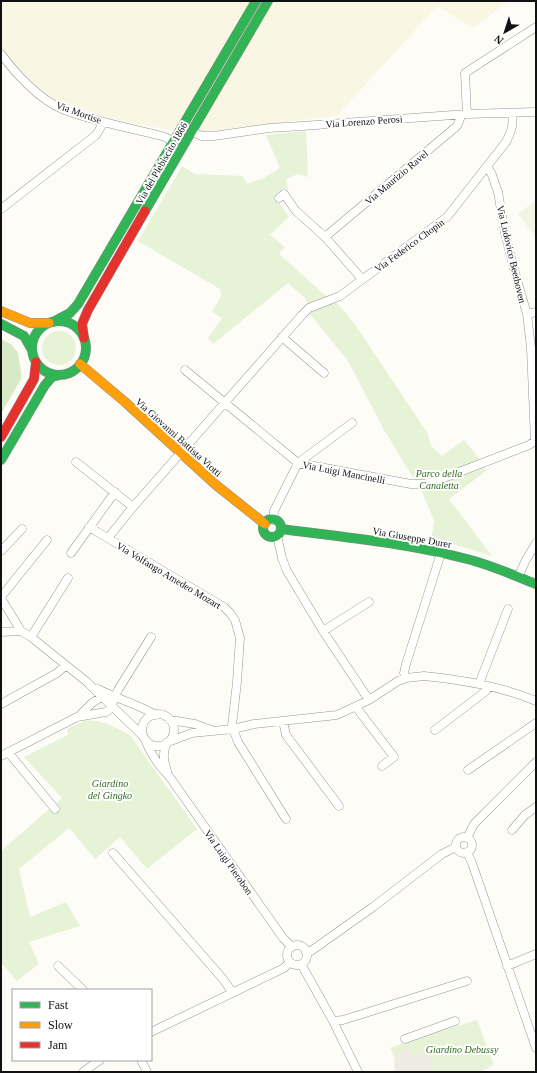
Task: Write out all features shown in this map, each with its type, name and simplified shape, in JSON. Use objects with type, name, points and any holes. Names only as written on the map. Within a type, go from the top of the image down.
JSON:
[{"type":"main road","name":"Via del Plebiscito 1866","points":[[51,323],[70,313],[78,304],[256,1]]},
{"type":"main road","name":"Via del Plebiscito 1866","points":[[84,338],[82,324],[88,310],[268,1]]},
{"type":"main road","points":[[1,311],[30,323],[39,325],[60,322],[68,323],[80,332],[84,338],[85,345],[85,352],[80,364],[71,372],[52,377],[45,384],[1,460]]},
{"type":"main road","points":[[32,350],[32,343],[38,331],[51,323]]},
{"type":"main road","points":[[1,324],[24,336],[32,350],[36,362],[36,370],[31,385],[1,437]]},
{"type":"main road","points":[[36,362],[42,369],[50,374],[60,375]]},
{"type":"main road","name":"Via Giovanni Battista Viotti","points":[[80,364],[125,402],[216,485],[269,522],[278,522],[279,532],[272,537],[266,535],[263,529],[269,522]]},
{"type":"main road","name":"Via Giuseppe Durer","points":[[279,532],[390,543],[441,553],[476,562],[536,584]]},
{"type":"street","points":[[464,115],[465,73],[536,27]]},
{"type":"street","name":"Via Mortise","points":[[1,54],[29,85],[44,98],[61,108],[104,122],[165,137],[174,142]]},
{"type":"street","name":"Via Lorenzo Perosi","points":[[192,132],[202,136],[214,136],[269,128],[464,115],[536,112]]},
{"type":"street","name":"Via Federico Chopin","points":[[225,403],[309,308],[340,296],[447,217],[506,142],[512,131],[512,114]]},
{"type":"street","name":"Via Maurizio Ravel","points":[[325,237],[457,126],[460,119],[464,115]]},
{"type":"street","points":[[1,209],[96,135],[104,122]]},
{"type":"street","name":"Via Ludovico Beethoven","points":[[487,166],[498,192],[505,233],[527,314],[532,348],[536,441]]},
{"type":"street","points":[[279,198],[284,194],[296,211],[325,237],[362,279]]},
{"type":"street","points":[[527,314],[536,312]]},
{"type":"street","points":[[282,337],[324,373]]},
{"type":"street","name":"Via Luigi Mancinelli","points":[[184,370],[298,463],[412,484],[424,484],[436,481],[536,441]]},
{"type":"street","name":"Via Volfango Amedeo Mozart","points":[[108,538],[133,507],[225,403]]},
{"type":"street","points":[[269,522],[298,463],[352,423]]},
{"type":"street","points":[[76,462],[133,507]]},
{"type":"street","points":[[71,553],[115,492]]},
{"type":"street","name":"Via Volfango Amedeo Mozart","points":[[89,527],[224,607],[230,613],[238,628],[240,638],[232,726],[233,730]]},
{"type":"street","points":[[1,552],[22,529]]},
{"type":"street","points":[[279,532],[283,563],[323,631],[369,700]]},
{"type":"street","points":[[48,540],[1,598],[21,631],[31,637],[66,666],[109,698],[144,738],[153,745],[160,746],[167,742],[192,734],[233,730],[254,724],[337,715],[356,707],[406,678],[424,676],[479,684],[536,700]]},
{"type":"street","points":[[518,577],[536,543]]},
{"type":"street","points":[[406,678],[404,673],[406,664],[441,553]]},
{"type":"street","points":[[31,637],[68,578]]},
{"type":"street","points":[[323,631],[369,602]]},
{"type":"street","points":[[479,684],[508,609]]},
{"type":"street","points":[[1,632],[21,631]]},
{"type":"street","points":[[55,809],[4,754],[77,717],[92,703],[109,698],[118,690],[151,637]]},
{"type":"street","points":[[1,704],[58,673],[66,666]]},
{"type":"street","points":[[436,730],[486,691],[488,686]]},
{"type":"street","points":[[109,698],[147,710],[156,715]]},
{"type":"street","points":[[77,717],[106,712],[110,709],[109,698]]},
{"type":"street","points":[[356,707],[394,757],[382,766]]},
{"type":"street","points":[[144,738],[142,728],[145,720],[156,715],[163,715],[170,720],[195,724],[214,731]]},
{"type":"street","points":[[167,742],[173,733],[173,726],[170,720]]},
{"type":"street","points":[[282,721],[286,735],[339,806]]},
{"type":"street","points":[[468,770],[536,723]]},
{"type":"street","points":[[233,730],[238,742],[286,819]]},
{"type":"street","name":"Via Luigi Pierobon","points":[[144,738],[149,750],[161,768],[169,776],[286,942],[292,947]]},
{"type":"street","name":"Via Luigi Pierobon","points":[[167,742],[163,754],[163,760],[169,776]]},
{"type":"street","points":[[467,838],[474,824],[480,817],[536,762]]},
{"type":"street","points":[[512,830],[524,815],[536,807]]},
{"type":"street","points":[[459,838],[467,838],[471,841],[472,846],[467,852],[460,852],[456,847],[456,842],[459,838]]},
{"type":"street","points":[[306,952],[311,951],[442,854],[456,847]]},
{"type":"street","points":[[467,852],[536,1048]]},
{"type":"street","points":[[113,853],[223,979],[232,992]]},
{"type":"street","points":[[292,947],[301,947],[306,952],[306,960],[302,964],[296,965],[290,962],[288,954],[292,947]]},
{"type":"street","points":[[508,966],[536,954]]},
{"type":"street","points":[[152,1032],[284,968],[290,962]]},
{"type":"street","points":[[302,964],[358,1072]]},
{"type":"street","points":[[58,966],[82,989]]},
{"type":"street","points":[[333,1022],[467,981]]},
{"type":"street","points":[[405,1039],[455,1021]]},
{"type":"street","points":[[83,1072],[99,1061]]},
{"type":"street","points":[[142,1061],[147,1072]]},
{"type":"shaded area","points":[[1,1],[509,1],[473,28],[437,6],[337,116],[195,133],[124,122],[61,105],[32,81],[7,57],[1,47]]},
{"type":"shaded area","points":[[408,1047],[412,1057],[414,1056],[417,1059],[414,1055],[418,1053],[430,1055],[433,1064],[428,1072],[424,1072],[424,1070],[423,1072],[395,1072],[394,1064],[396,1053]]},
{"type":"green space","name":"Parco della Canaletta","points":[[306,131],[308,177],[298,174],[286,179],[289,194],[284,188],[274,195],[289,217],[270,235],[285,247],[279,254],[326,296],[331,296],[354,323],[428,434],[431,446],[442,456],[464,440],[479,458],[486,471],[449,499],[492,556],[453,544],[431,541],[434,521],[423,494],[384,430],[348,361],[310,314],[305,298],[288,283],[213,344],[208,338],[222,318],[212,312],[221,296],[220,289],[138,241],[182,166],[195,174],[243,176],[247,184],[264,178],[280,168],[266,135]]},
{"type":"green space","points":[[536,200],[536,237],[518,214]]},
{"type":"green space","points":[[59,331],[71,336],[76,348],[71,360],[59,365],[47,360],[42,348],[47,336]]},
{"type":"green space","points":[[1,339],[11,344],[18,353],[21,379],[1,414]]},
{"type":"green space","name":"Giardino del Gingko","points":[[87,720],[108,724],[130,735],[197,829],[147,869],[120,837],[95,859],[69,828],[19,869],[30,917],[66,902],[80,926],[29,942],[39,964],[17,981],[1,963],[1,851],[62,798],[24,757],[68,735],[68,728]]},
{"type":"green space","name":"Giardino Debussy","points":[[477,1020],[494,1065],[480,1072],[401,1072],[390,1048],[420,1037]]},
{"type":"traffic: fast","points":[[53,322],[70,313],[78,304],[256,1]]},
{"type":"traffic: fast","points":[[145,211],[268,1]]},
{"type":"traffic: fast","points":[[59,321],[69,323],[78,329],[84,338],[86,348],[84,358],[78,367],[69,373],[59,375],[49,373],[40,367],[34,358],[32,348],[34,338],[40,329],[49,323],[59,321]]},
{"type":"traffic: fast","points":[[1,324],[24,336],[32,350]]},
{"type":"traffic: fast","points":[[1,460],[45,385],[52,377],[60,375]]},
{"type":"traffic: fast","points":[[272,519],[278,522],[281,528],[278,534],[272,537],[266,534],[263,528],[266,522],[272,519]]},
{"type":"traffic: fast","points":[[281,529],[374,541],[444,553],[485,564],[536,584]]},
{"type":"traffic: slow","points":[[1,311],[30,323],[49,323]]},
{"type":"traffic: slow","points":[[80,364],[125,402],[216,485],[265,524]]},
{"type":"traffic: jam","points":[[84,338],[82,324],[88,310],[145,211]]},
{"type":"traffic: jam","points":[[1,437],[34,379],[36,362]]}]
